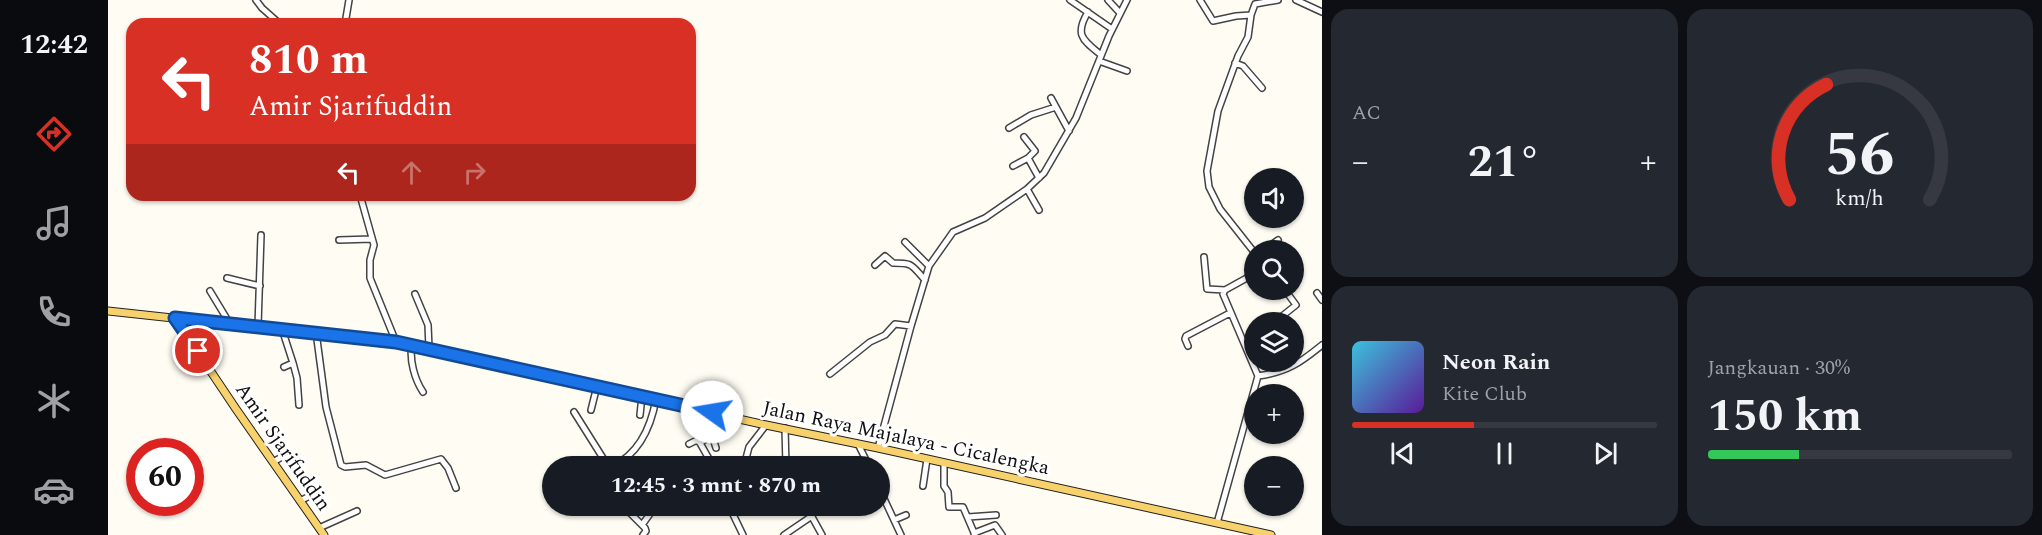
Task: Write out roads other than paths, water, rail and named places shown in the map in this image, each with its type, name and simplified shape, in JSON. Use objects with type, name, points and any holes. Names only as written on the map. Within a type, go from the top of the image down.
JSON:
[{"type":"main road","name":"Jalan Raya Majalaya - Cicalengka","points":[[108,311],[282,328],[429,348],[765,425],[858,443],[1270,535]]},
{"type":"main road","name":"Amir Sjarifuddin","points":[[175,318],[324,535]]},
{"type":"street","points":[[256,0],[261,8],[273,18]]},
{"type":"street","points":[[346,18],[349,0]]},
{"type":"street","points":[[1070,0],[1112,29]]},
{"type":"street","points":[[1108,0],[1120,13]]},
{"type":"street","points":[[878,448],[929,266],[950,235],[985,218],[1039,178],[1069,131],[1112,29],[1127,0]]},
{"type":"street","points":[[1200,0],[1213,21],[1251,15]]},
{"type":"street","points":[[1245,240],[1224,214],[1208,182],[1207,171],[1218,111],[1235,63],[1248,37],[1255,2],[1278,0]]},
{"type":"street","points":[[1296,0],[1322,12]]},
{"type":"street","points":[[1088,12],[1080,26],[1082,37],[1100,58],[1127,71]]},
{"type":"street","points":[[1235,63],[1243,66],[1262,88]]},
{"type":"street","points":[[1051,98],[1069,131]]},
{"type":"street","points":[[1009,128],[1031,115],[1056,107]]},
{"type":"street","points":[[1013,166],[1035,152],[1024,137]]},
{"type":"street","points":[[1028,158],[1039,178]]},
{"type":"street","points":[[1027,189],[1039,210]]},
{"type":"street","points":[[362,201],[374,245],[370,260],[370,278],[396,342]]},
{"type":"street","points":[[258,326],[261,235]]},
{"type":"street","points":[[339,240],[372,239]]},
{"type":"street","points":[[905,242],[929,266]]},
{"type":"street","points":[[875,265],[885,256],[893,263],[908,263],[925,280]]},
{"type":"street","points":[[1204,257],[1207,289],[1225,290],[1244,280]]},
{"type":"street","points":[[227,278],[260,286]]},
{"type":"street","points":[[1217,523],[1258,376],[1224,298],[1225,290]]},
{"type":"street","points":[[210,291],[230,324]]},
{"type":"street","points":[[415,294],[428,325],[429,348]]},
{"type":"street","points":[[1317,294],[1322,300]]},
{"type":"street","points":[[1287,312],[1296,304],[1293,300]]},
{"type":"street","points":[[1188,346],[1186,336],[1230,313]]},
{"type":"street","points":[[831,374],[870,342],[885,335],[895,324],[911,326]]},
{"type":"street","points":[[282,328],[297,378],[298,405]]},
{"type":"street","points":[[316,332],[326,407],[341,465],[345,467],[363,464],[385,475],[441,459],[448,468],[456,489]]},
{"type":"street","points":[[412,345],[411,353],[415,374],[423,392]]},
{"type":"street","points":[[1258,376],[1280,373],[1322,345]]},
{"type":"street","points":[[284,367],[293,363]]},
{"type":"street","points":[[591,410],[597,386]]},
{"type":"street","points":[[640,415],[642,396]]},
{"type":"street","points":[[630,456],[651,422],[656,399]]},
{"type":"street","points":[[574,412],[602,456]]},
{"type":"street","points":[[712,412],[711,426],[716,448]]},
{"type":"street","points":[[747,456],[749,447],[765,425]]},
{"type":"street","points":[[785,428],[786,456]]},
{"type":"street","points":[[689,444],[698,440],[700,442],[712,435]]},
{"type":"street","points":[[700,442],[708,456]]},
{"type":"street","points":[[858,443],[864,456]]},
{"type":"street","points":[[273,462],[289,453]]},
{"type":"street","points":[[923,486],[927,459]]},
{"type":"street","points":[[944,463],[944,486],[948,492],[950,507],[963,507],[975,534],[995,525],[1002,535]]},
{"type":"street","points":[[300,501],[318,491]]},
{"type":"street","points":[[319,528],[357,511]]},
{"type":"street","points":[[890,511],[901,535]]},
{"type":"street","points":[[894,520],[906,515]]},
{"type":"street","points":[[968,517],[996,515]]},
{"type":"street","points":[[633,516],[646,530],[644,535]]},
{"type":"street","points":[[642,525],[648,516]]},
{"type":"street","points":[[734,516],[743,535]]},
{"type":"street","points":[[784,535],[812,516],[822,535]]}]
